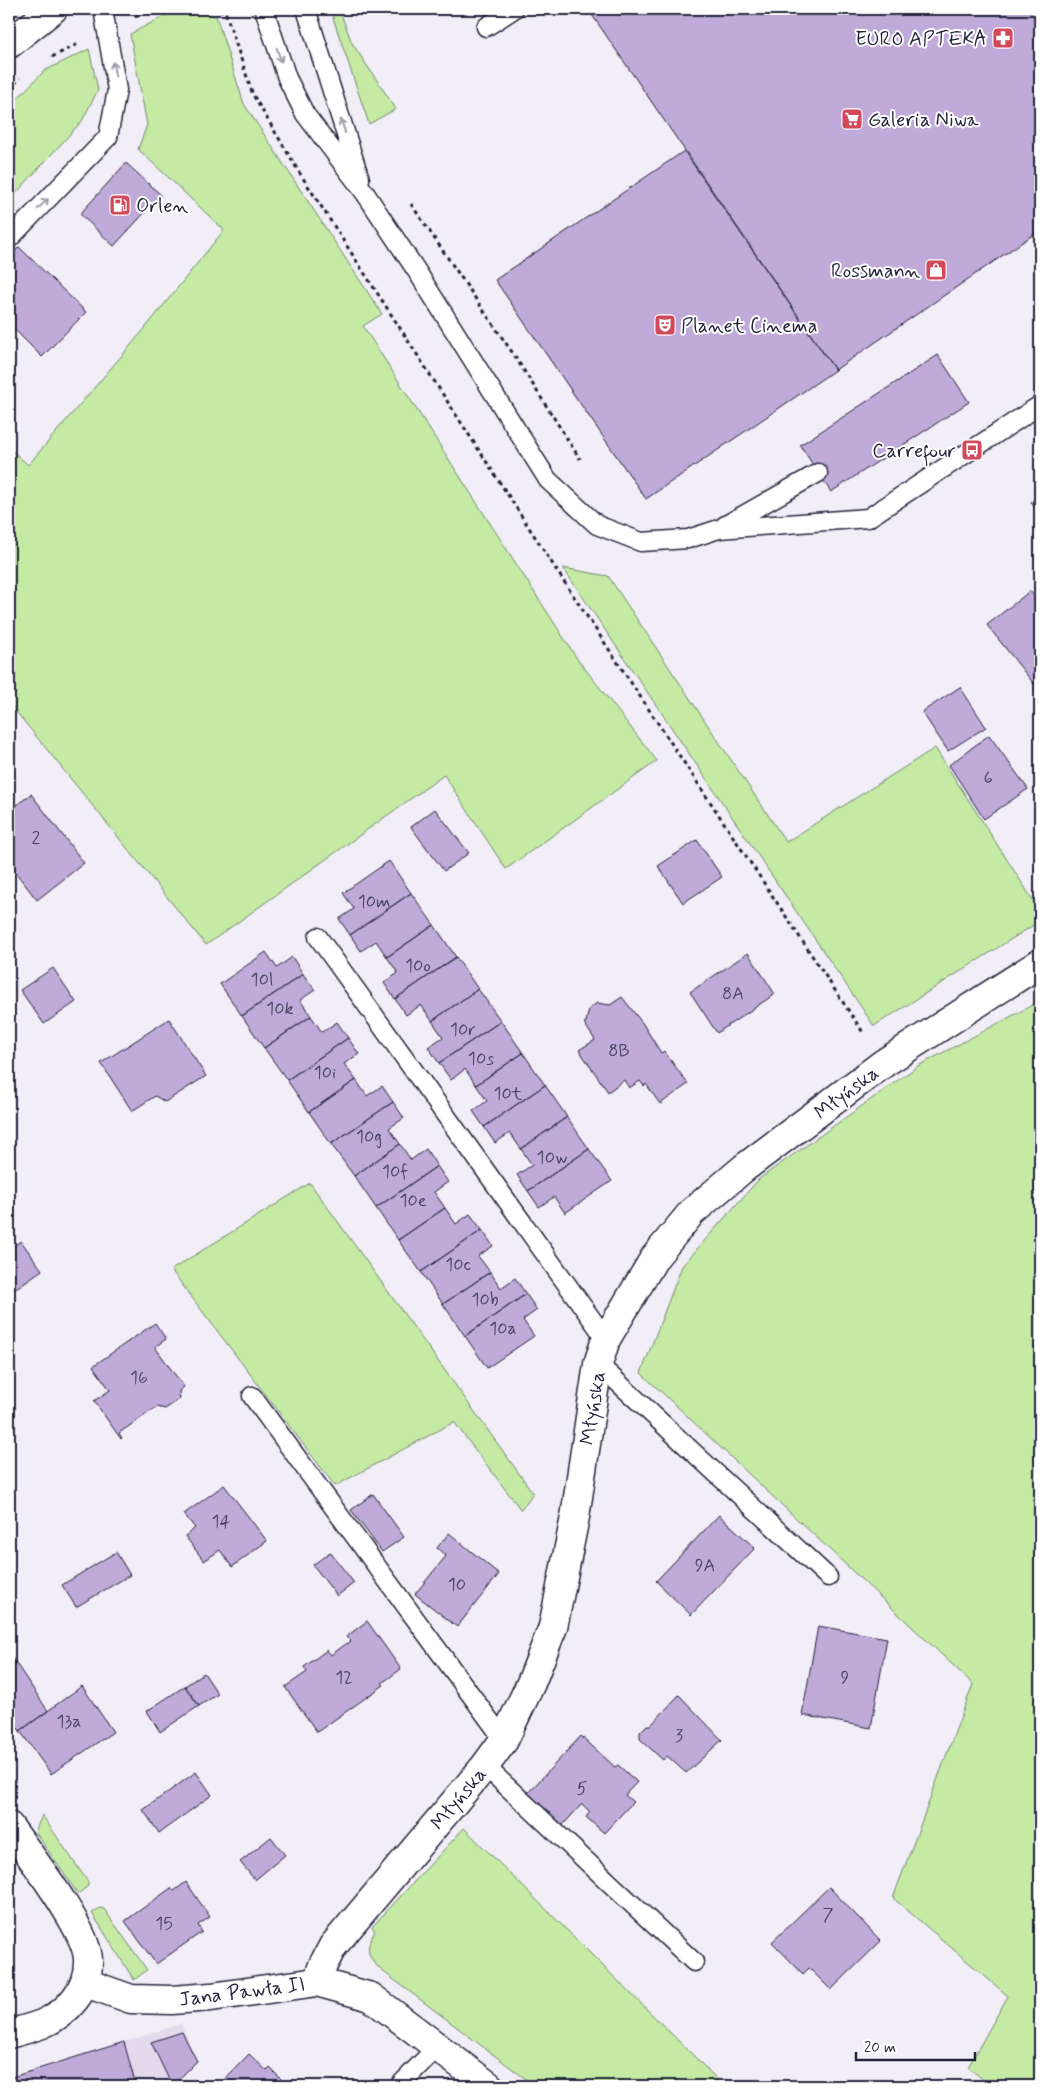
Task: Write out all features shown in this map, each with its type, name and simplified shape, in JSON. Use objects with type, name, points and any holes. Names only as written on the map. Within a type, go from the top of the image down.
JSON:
[{"type":"street","points":[[9,32],[26,9]]},
{"type":"street","points":[[9,44],[53,9]]},
{"type":"street","name":"Młyńska","points":[[317,1982],[333,1946],[485,1766],[504,1740],[531,1683],[553,1627],[575,1517],[602,1351],[655,1256],[692,1212],[744,1168],[884,1063],[1040,963]]},
{"type":"street","points":[[9,1826],[63,1903],[86,1946],[89,1959],[86,1983],[76,1999],[60,2013],[42,2024],[9,2034]]},
{"type":"street","name":"Jana Pawła II","points":[[86,1983],[131,1999],[172,2000],[211,1998],[317,1982],[371,1997],[489,2086]]},
{"type":"lane","points":[[9,239],[108,137],[117,90],[103,9]]},
{"type":"lane","points":[[264,9],[287,78],[305,114],[366,194],[548,480],[597,526],[641,542],[688,539],[719,529],[818,473]]},
{"type":"lane","points":[[306,9],[366,194]]},
{"type":"lane","points":[[486,27],[514,9]]},
{"type":"lane","points":[[719,529],[868,518],[1040,405]]},
{"type":"lane","points":[[318,937],[602,1351],[828,1577]]},
{"type":"lane","points":[[252,1396],[504,1740]]},
{"type":"lane","points":[[485,1766],[694,1962]]},
{"type":"lane","points":[[399,2086],[437,2047]]},
{"type":"path","points":[[211,9],[225,11],[253,95],[299,172],[558,574],[884,1063]]},
{"type":"path","points":[[408,199],[514,355],[580,459]]},
{"type":"shaded area","points":[[181,2024],[197,2061],[172,2086],[9,2086],[9,2078]]},
{"type":"green space","points":[[178,9],[216,16],[244,104],[382,314],[363,326],[578,660],[657,761],[506,869],[444,775],[206,945],[9,703],[9,448],[28,465],[142,332],[224,230],[138,149],[147,125],[130,34]]},
{"type":"green space","points":[[330,9],[339,9],[352,43],[396,109],[369,124]]},
{"type":"green space","points":[[89,49],[98,90],[82,121],[9,201],[9,107],[44,71]]},
{"type":"green space","points":[[563,568],[608,576],[786,842],[935,748],[1040,911],[1040,921],[874,1026]]},
{"type":"green space","points":[[1040,1001],[1040,2086],[991,2086],[968,2067],[1008,1996],[893,1898],[973,1684],[641,1373],[682,1266],[759,1179],[918,1066]]},
{"type":"green space","points":[[310,1183],[533,1493],[521,1510],[454,1422],[335,1486],[171,1270]]},
{"type":"green space","points":[[42,1815],[88,1882],[88,1886],[78,1894],[35,1832]]},
{"type":"green space","points":[[464,1828],[724,2086],[535,2086],[381,1970],[372,1960],[369,1952],[370,1943],[375,1931],[372,1927]]},
{"type":"green space","points":[[100,1908],[104,1909],[147,1970],[134,1980],[92,1913]]},
{"type":"building","name":"Galeria Niwa","points":[[588,9],[1040,9],[1040,230],[835,370]]},
{"type":"building","name":"Planet Cinema","points":[[684,151],[835,370],[646,499],[495,280]]},
{"type":"building","name":"Orlen","points":[[126,163],[161,195],[114,246],[80,214]]},
{"type":"building","points":[[19,247],[86,312],[42,357],[9,324],[9,258]]},
{"type":"building","points":[[938,355],[969,402],[831,492],[800,445]]},
{"type":"building","points":[[1040,495],[1040,515],[1031,502]]},
{"type":"building","points":[[1030,591],[1040,603],[1040,679],[1034,684],[987,625]]},
{"type":"building","points":[[960,687],[986,727],[948,751],[922,712]]},
{"type":"building","points":[[989,735],[1028,789],[984,819],[949,765]]},
{"type":"building","points":[[31,794],[84,863],[37,900],[9,864],[9,811]]},
{"type":"building","points":[[435,809],[469,853],[444,871],[411,827]]},
{"type":"building","points":[[697,840],[722,877],[683,903],[658,866]]},
{"type":"building","points":[[389,861],[411,893],[350,935],[339,919],[354,909],[343,893]]},
{"type":"building","points":[[411,893],[434,925],[387,957],[376,941],[361,951],[350,935]]},
{"type":"building","points":[[434,925],[456,957],[395,999],[384,983],[398,973],[387,957]]},
{"type":"building","points":[[266,952],[277,968],[292,957],[303,974],[242,1016],[220,984]]},
{"type":"building","points":[[748,953],[775,994],[717,1033],[690,992]]},
{"type":"building","points":[[456,957],[478,989],[432,1021],[421,1005],[406,1015],[395,999]]},
{"type":"building","points":[[53,968],[76,1002],[44,1024],[20,990]]},
{"type":"building","points":[[303,974],[315,990],[300,1000],[311,1016],[264,1048],[242,1016]]},
{"type":"building","points":[[478,989],[501,1021],[439,1063],[428,1047],[443,1037],[432,1021]]},
{"type":"building","points":[[622,997],[643,1024],[661,1053],[664,1051],[688,1084],[660,1104],[646,1084],[644,1086],[640,1081],[629,1088],[624,1080],[608,1092],[579,1050],[595,1040],[584,1023],[586,1022],[589,1009],[597,1003],[610,1005]]},
{"type":"building","points":[[311,1016],[322,1032],[337,1022],[348,1038],[287,1080],[264,1048]]},
{"type":"building","points":[[169,1019],[206,1076],[165,1102],[155,1096],[132,1111],[101,1063]]},
{"type":"building","points":[[501,1021],[523,1053],[476,1085],[465,1069],[451,1080],[439,1063]]},
{"type":"building","points":[[348,1038],[359,1054],[344,1064],[356,1080],[309,1112],[287,1080]]},
{"type":"building","points":[[523,1053],[545,1085],[484,1127],[473,1111],[487,1101],[476,1085]]},
{"type":"building","points":[[356,1080],[367,1096],[382,1086],[393,1102],[331,1144],[309,1112]]},
{"type":"building","points":[[545,1085],[567,1117],[521,1149],[510,1133],[495,1143],[484,1127]]},
{"type":"building","points":[[393,1102],[404,1118],[389,1128],[400,1144],[354,1176],[331,1144]]},
{"type":"building","points":[[567,1117],[589,1149],[528,1191],[517,1175],[532,1165],[521,1149]]},
{"type":"building","points":[[400,1144],[411,1160],[426,1149],[437,1166],[376,1208],[354,1176]]},
{"type":"building","points":[[589,1149],[612,1181],[565,1213],[554,1197],[539,1207],[528,1191]]},
{"type":"building","points":[[437,1166],[448,1182],[434,1192],[445,1208],[398,1240],[376,1208]]},
{"type":"building","points":[[445,1208],[456,1224],[470,1214],[482,1230],[421,1272],[398,1240]]},
{"type":"building","points":[[482,1230],[493,1246],[478,1256],[490,1272],[443,1304],[421,1272]]},
{"type":"building","points":[[21,1241],[42,1270],[9,1293],[9,1249]]},
{"type":"building","points":[[490,1272],[501,1288],[515,1278],[526,1294],[465,1336],[443,1304]]},
{"type":"building","points":[[526,1294],[537,1310],[523,1320],[534,1336],[487,1368],[465,1336]]},
{"type":"building","points":[[155,1323],[166,1339],[155,1347],[184,1387],[179,1391],[180,1399],[165,1409],[157,1407],[119,1433],[121,1439],[94,1401],[110,1390],[93,1366]]},
{"type":"building","points":[[224,1485],[267,1541],[232,1567],[220,1550],[204,1561],[185,1536],[195,1528],[184,1514]]},
{"type":"building","points":[[373,1494],[404,1537],[382,1552],[351,1510]]},
{"type":"building","points":[[719,1515],[755,1548],[691,1615],[656,1581]]},
{"type":"building","points":[[449,1533],[499,1574],[457,1627],[415,1594],[446,1556],[437,1548]]},
{"type":"building","points":[[116,1552],[130,1575],[76,1607],[62,1585]]},
{"type":"building","points":[[330,1552],[354,1583],[337,1596],[313,1565]]},
{"type":"building","points":[[367,1621],[401,1669],[382,1683],[384,1685],[317,1732],[285,1687],[307,1672],[304,1667],[327,1650],[331,1655],[350,1641],[346,1637]]},
{"type":"building","points":[[818,1626],[887,1638],[871,1728],[802,1715]]},
{"type":"building","points":[[9,1653],[48,1711],[20,1731],[15,1724],[9,1729]]},
{"type":"building","points":[[204,1673],[218,1694],[199,1706],[185,1686]]},
{"type":"building","points":[[82,1686],[113,1732],[51,1774],[20,1731]]},
{"type":"building","points":[[185,1686],[199,1706],[160,1732],[147,1711]]},
{"type":"building","points":[[679,1695],[722,1740],[686,1773],[667,1756],[663,1760],[640,1739],[640,1732],[647,1725],[651,1725]]},
{"type":"building","points":[[581,1736],[615,1767],[618,1765],[637,1782],[625,1795],[633,1802],[604,1833],[586,1817],[590,1812],[582,1804],[561,1827],[527,1794]]},
{"type":"building","points":[[196,1772],[212,1795],[159,1833],[143,1810]]},
{"type":"building","points":[[271,1837],[285,1855],[255,1880],[240,1862]]},
{"type":"building","points":[[186,1882],[210,1917],[198,1925],[202,1932],[156,1964],[125,1921],[171,1888],[174,1891]]},
{"type":"building","points":[[829,1887],[881,1941],[831,1990],[809,1968],[803,1974],[772,1942]]},
{"type":"building","points":[[182,2032],[197,2061],[172,2086],[151,2042]]},
{"type":"building","points":[[124,2042],[136,2086],[9,2086],[9,2078]]},
{"type":"building","points":[[249,2054],[267,2071],[270,2068],[288,2086],[224,2086],[221,2083]]},
{"type":"place","name":"EURO APTEKA","points":[[1003,38]]},
{"type":"place","name":"Galeria Niwa","points":[[852,119]]},
{"type":"place","name":"Orlen","points":[[120,205]]},
{"type":"place","name":"Rossmann","points":[[936,270]]},
{"type":"place","name":"Planet Cinema","points":[[665,325]]},
{"type":"place","name":"Carrefour","points":[[972,450]]}]
